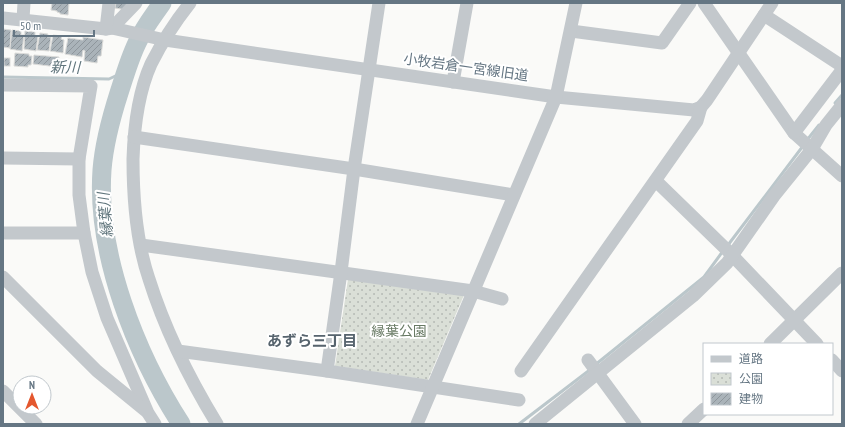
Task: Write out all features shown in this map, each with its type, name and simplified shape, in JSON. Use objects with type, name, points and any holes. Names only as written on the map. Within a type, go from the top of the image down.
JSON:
[{"type":"street","points":[[23,19],[24,3]]},
{"type":"street","points":[[109,3],[112,29]]},
{"type":"street","points":[[112,29],[136,3]]},
{"type":"street","points":[[190,3],[160,39],[142,90],[134,137],[133,177],[135,212],[141,245],[151,285],[161,314],[196,388],[217,424]]},
{"type":"street","points":[[327,371],[354,169],[379,3]]},
{"type":"street","points":[[453,82],[467,3]]},
{"type":"street","points":[[417,424],[556,97],[576,3]]},
{"type":"street","points":[[571,32],[662,43],[690,3]]},
{"type":"street","points":[[704,3],[738,53],[804,142],[842,176]]},
{"type":"street","points":[[521,371],[697,121],[701,107],[772,3]]},
{"type":"street","points":[[764,15],[842,66]]},
{"type":"street","name":"小牧岩倉一宮線旧道","points":[[3,18],[112,29],[160,39],[556,97],[694,110],[701,107]]},
{"type":"street","points":[[535,424],[593,366],[693,296],[727,263],[727,251],[774,196],[842,70]]},
{"type":"street","points":[[3,85],[91,86],[79,159],[79,195],[84,233],[92,272],[107,318],[152,418]]},
{"type":"street","points":[[804,142],[826,125],[842,105]]},
{"type":"street","points":[[134,137],[514,194]]},
{"type":"street","points":[[3,158],[79,159]]},
{"type":"street","points":[[656,181],[727,251],[816,343]]},
{"type":"street","points":[[3,233],[84,233]]},
{"type":"street","points":[[141,245],[473,291],[502,299]]},
{"type":"street","points":[[771,343],[842,272]]},
{"type":"street","points":[[3,277],[97,371],[152,418]]},
{"type":"street","points":[[178,351],[433,386],[519,400]]},
{"type":"street","points":[[833,361],[842,371]]},
{"type":"street","points":[[593,366],[635,424]]},
{"type":"street","points":[[3,391],[36,424]]},
{"type":"street","points":[[688,424],[703,410]]},
{"type":"green space","name":"縁葉公園","points":[[348,279],[464,295],[428,380],[335,366]]},
{"type":"building","points":[[52,3],[69,3],[68,15],[60,14],[57,11],[51,10]]},
{"type":"building","points":[[116,3],[132,3],[127,10],[115,8]]},
{"type":"building","points":[[3,29],[11,30],[10,48],[3,47]]},
{"type":"building","points":[[12,30],[21,31],[21,35],[24,35],[22,51],[10,49]]},
{"type":"building","points":[[25,31],[35,32],[35,36],[38,36],[36,51],[24,49]]},
{"type":"building","points":[[40,33],[48,34],[47,37],[51,37],[49,51],[37,50]]},
{"type":"building","points":[[53,35],[62,36],[61,39],[64,40],[63,53],[50,51]]},
{"type":"building","points":[[83,37],[103,40],[101,56],[98,56],[97,63],[84,61],[85,51],[83,50],[82,57],[65,54],[68,38],[83,40]]},
{"type":"building","points":[[15,53],[29,54],[29,56],[32,56],[31,65],[28,65],[28,67],[14,66]]},
{"type":"building","points":[[34,55],[59,57],[58,67],[33,64]]},
{"type":"building","points":[[4,58],[10,58],[10,66],[4,66]]},
{"type":"waterway","name":"縁葉川","points":[[162,3],[136,45],[116,102],[104,151],[102,170],[102,202],[105,235],[112,269],[122,302],[149,367],[181,424]]},
{"type":"waterway","name":"新川","points":[[3,77],[109,79],[126,71]]},
{"type":"waterway","points":[[835,103],[842,95]]},
{"type":"waterway","points":[[807,140],[819,125]]},
{"type":"waterway","points":[[728,245],[803,146]]},
{"type":"waterway","points":[[595,365],[704,277],[723,251]]},
{"type":"waterway","points":[[519,424],[591,369]]},
{"type":"district","name":"あずら三丁目","points":[[312,340]]}]
